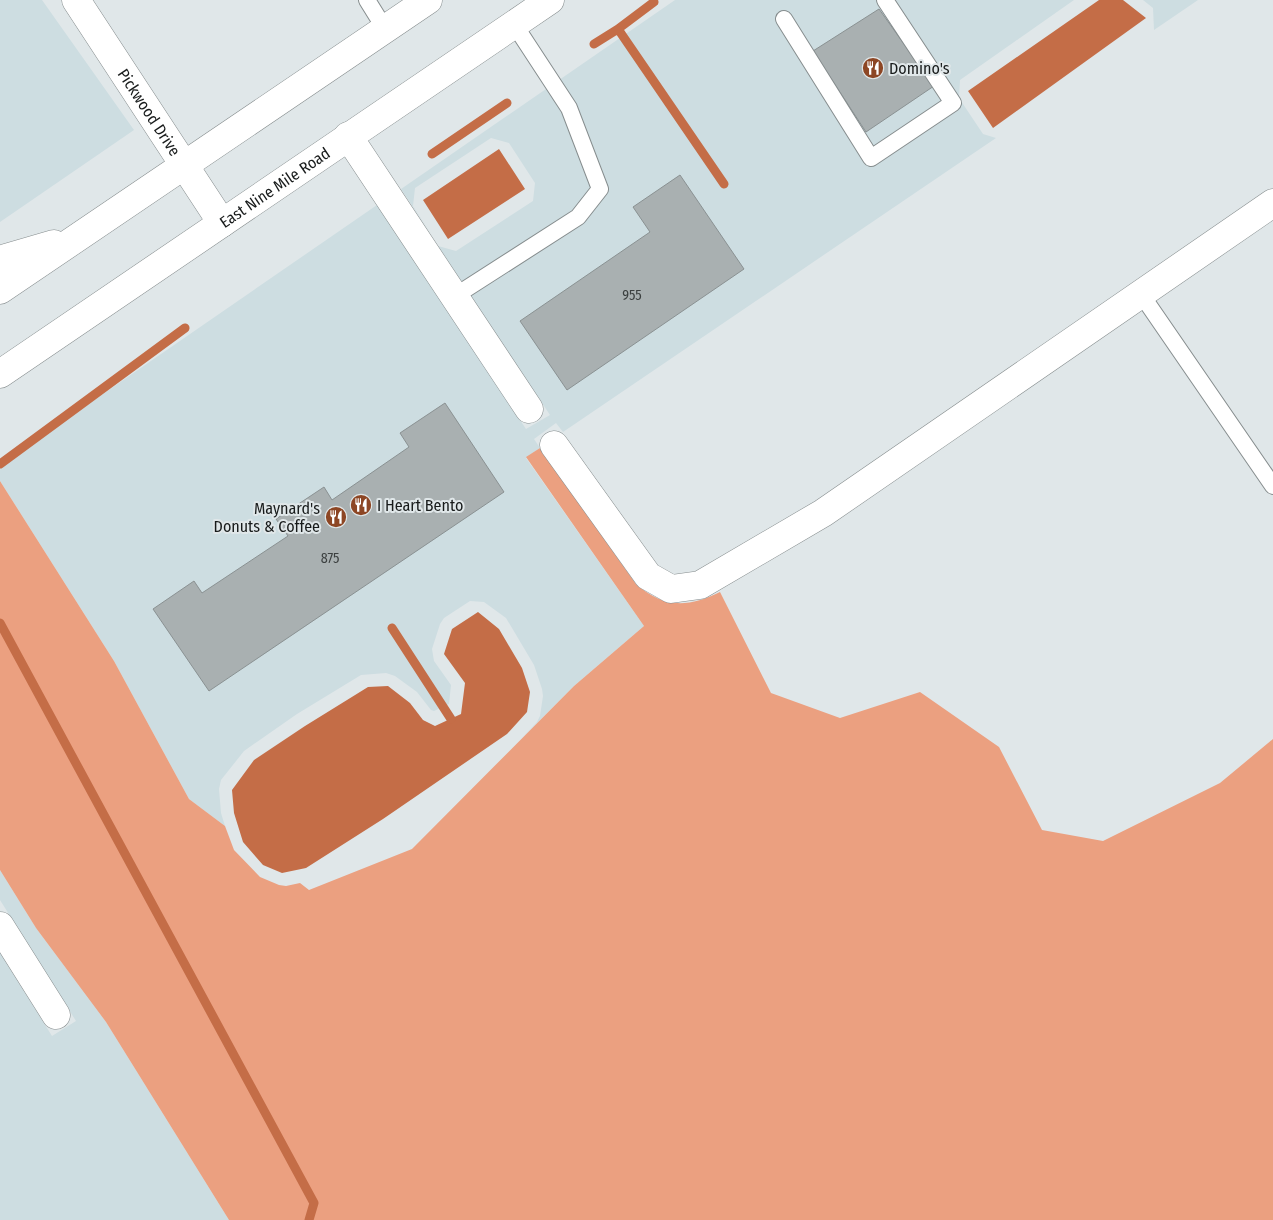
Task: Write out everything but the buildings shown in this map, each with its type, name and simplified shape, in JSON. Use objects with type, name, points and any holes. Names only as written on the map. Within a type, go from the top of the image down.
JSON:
[{"type":"street","name":"Pickwood Drive","points":[[76,0],[222,223]]},
{"type":"street","points":[[0,290],[428,0]]},
{"type":"street","name":"East Nine Mile Road","points":[[0,374],[550,0]]},
{"type":"street","points":[[348,136],[529,408]]},
{"type":"street","points":[[554,445],[648,576],[671,588],[700,585],[823,513],[1273,203]]},
{"type":"street","points":[[0,262],[6,258],[79,236]]},
{"type":"street","points":[[0,926],[56,1015]]},
{"type":"lane","points":[[367,0],[385,29]]},
{"type":"lane","points":[[784,19],[871,158],[953,103],[885,0]]},
{"type":"lane","points":[[454,296],[578,216],[600,189],[569,108],[514,24]]},
{"type":"lane","points":[[1141,294],[1273,486]]},
{"type":"shaded area","points":[[0,0],[42,0],[134,130],[0,222]]},
{"type":"shaded area","points":[[675,0],[1074,0],[960,80],[959,98],[983,134],[996,138],[563,432],[556,423],[534,439],[540,448],[526,458],[644,626],[574,686],[521,739],[537,722],[540,716],[543,696],[534,665],[506,618],[484,602],[470,601],[444,618],[440,624],[432,649],[434,661],[451,685],[449,704],[434,711],[431,710],[417,692],[395,676],[386,673],[361,675],[297,714],[244,751],[221,780],[219,789],[221,813],[225,826],[189,799],[114,661],[0,481],[0,465],[377,205],[526,429],[550,415],[438,246],[456,251],[533,201],[535,183],[509,143],[491,138],[415,188],[413,206],[431,234],[401,189]]},
{"type":"shaded area","points":[[1099,0],[1123,0],[1146,18],[993,128],[968,91]]},
{"type":"shaded area","points":[[1143,0],[1198,0],[1154,30],[1153,8]]},
{"type":"shaded area","points":[[499,149],[525,189],[448,239],[423,200]]},
{"type":"shaded area","points":[[540,448],[636,584],[646,592],[666,601],[686,603],[720,592],[771,693],[840,718],[920,692],[999,747],[1042,830],[1103,841],[1220,783],[1273,739],[1273,1220],[229,1220],[106,1022],[36,928],[0,870],[0,481],[114,661],[189,799],[225,826],[234,850],[260,877],[279,885],[286,886],[300,883],[309,890],[412,849],[574,686],[644,626],[526,457]]},
{"type":"shaded area","points":[[478,612],[499,629],[522,668],[530,692],[527,712],[507,734],[383,819],[306,868],[282,873],[263,865],[243,842],[234,813],[232,790],[254,760],[368,687],[388,686],[410,703],[423,720],[435,726],[461,714],[465,683],[444,654],[452,629]]},
{"type":"shaded area","points":[[0,870],[36,928],[106,1022],[229,1220],[0,1220],[0,953],[52,1036],[76,1021],[0,900]]},
{"type":"waterway","points":[[594,44],[654,2]]},
{"type":"waterway","points":[[618,29],[724,184]]},
{"type":"waterway","points":[[432,154],[507,103]]},
{"type":"waterway","points":[[0,464],[185,328]]},
{"type":"waterway","points":[[0,623],[314,1203],[309,1220]]},
{"type":"waterway","points":[[392,628],[451,719]]},
{"type":"place","name":"Domino's","points":[[873,68]]},
{"type":"place","name":"I Heart Bento","points":[[361,505]]},
{"type":"place","name":"Maynard's Donuts & Coffee","points":[[336,517]]}]
